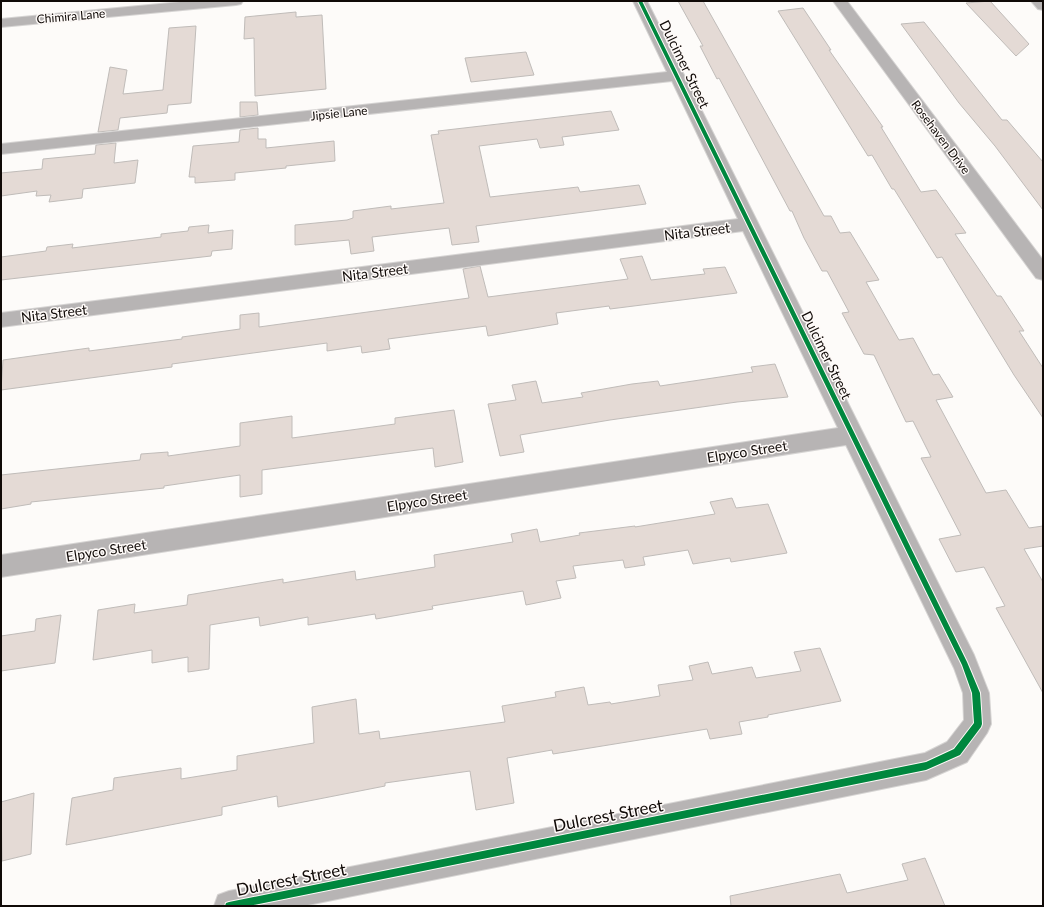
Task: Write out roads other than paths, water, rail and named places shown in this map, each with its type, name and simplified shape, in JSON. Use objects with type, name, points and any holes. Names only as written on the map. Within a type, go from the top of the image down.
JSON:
[{"type":"street","name":"Chimira Lane","points":[[1,23],[236,1]]},
{"type":"street","name":"Dulcimer Street","points":[[640,1],[965,664],[976,693],[978,724]]},
{"type":"street","name":"Rosehaven Drive","points":[[840,1],[1043,273]]},
{"type":"street","points":[[1038,1],[1043,6]]},
{"type":"street","name":"Jipsie Lane","points":[[1,149],[678,76]]},
{"type":"street","name":"Nita Street","points":[[1,320],[750,224]]},
{"type":"street","name":"Elpyco Street","points":[[1,566],[852,435]]},
{"type":"street","name":"Dulcrest Street","points":[[229,906],[926,766],[957,752],[978,724]]}]
